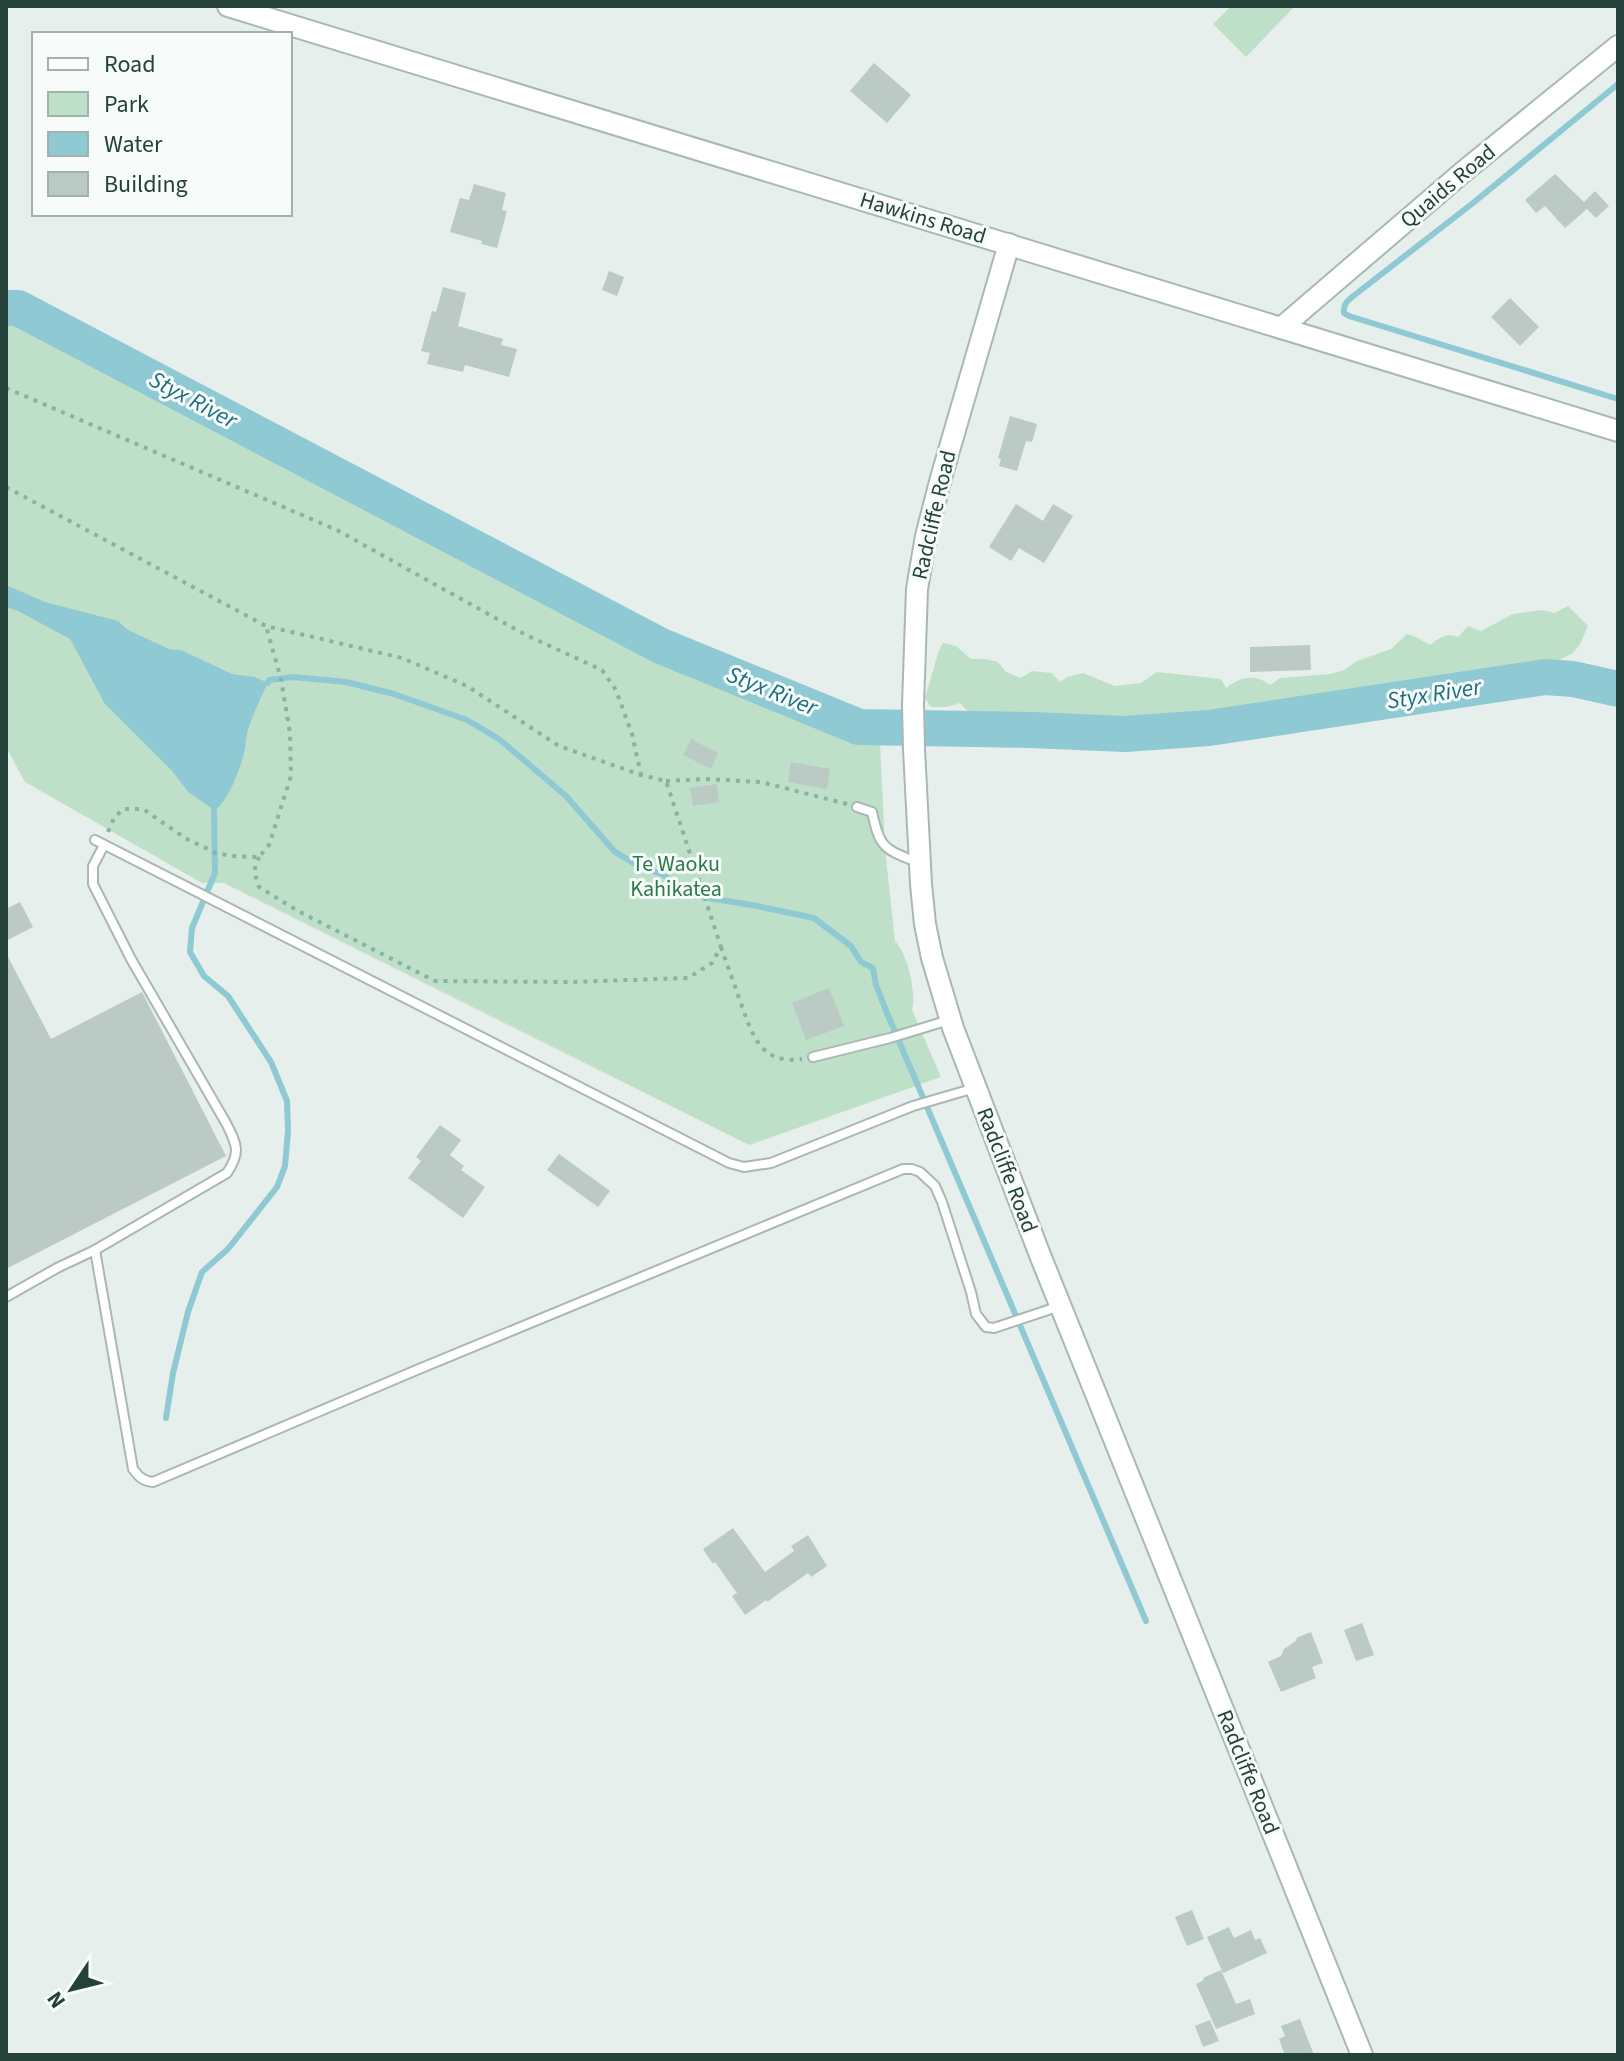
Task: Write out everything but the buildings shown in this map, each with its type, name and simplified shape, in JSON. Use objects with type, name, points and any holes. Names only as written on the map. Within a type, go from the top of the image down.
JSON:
[{"type":"street","name":"Hawkins Road","points":[[228,6],[1618,431]]},
{"type":"street","name":"Quaids Road","points":[[1281,328],[1463,172],[1618,46]]},
{"type":"street","name":"Radcliffe Road","points":[[1009,244],[926,536],[917,589],[914,749],[925,924],[950,1020],[976,1088],[1362,2055]]},
{"type":"lane","points":[[857,807],[872,812],[877,833],[888,850],[919,864]]},
{"type":"lane","points":[[6,1297],[95,1250],[227,1173],[236,1160],[236,1143],[226,1123],[131,959],[93,884],[93,866],[100,842],[729,1163],[744,1167],[771,1163],[913,1106],[976,1088]]},
{"type":"lane","points":[[813,1057],[950,1020]]},
{"type":"lane","points":[[95,1250],[133,1469],[140,1478],[153,1482],[903,1169],[920,1172],[935,1186],[976,1314],[986,1327],[994,1328],[1061,1306]]},
{"type":"path","points":[[6,388],[337,530],[526,635],[602,670],[616,690],[632,734],[641,775]]},
{"type":"path","points":[[6,487],[266,626],[402,658],[467,686],[559,746],[666,781],[706,779],[761,782],[857,807]]},
{"type":"path","points":[[266,626],[281,679],[290,733],[291,776],[269,845],[259,857],[254,871],[259,887],[298,911],[435,981],[572,982],[688,978],[712,963],[721,947]]},
{"type":"path","points":[[666,781],[753,1037],[765,1050],[780,1059],[813,1057]]},
{"type":"path","points":[[100,842],[123,809],[143,809],[185,838],[216,853],[259,857]]},
{"type":"green space","points":[[1231,6],[1295,6],[1246,57],[1213,24]]},
{"type":"green space","name":"Te Waoku Kahikatea","points":[[6,320],[257,451],[880,743],[885,849],[895,941],[910,973],[912,1010],[941,1077],[749,1145],[224,883],[202,883],[25,782],[6,747]]},
{"type":"green space","points":[[1568,606],[1588,626],[1573,653],[1542,669],[1526,686],[1513,691],[1489,677],[1483,679],[1477,701],[1435,711],[1427,700],[1404,701],[1382,693],[1266,705],[1251,721],[1228,726],[1216,722],[1204,723],[1189,732],[1154,741],[1144,738],[1123,723],[1095,740],[1062,740],[1045,728],[1024,724],[1003,725],[973,717],[960,703],[931,707],[925,698],[943,643],[956,646],[971,659],[998,662],[1006,672],[1021,678],[1032,671],[1052,673],[1060,682],[1083,673],[1115,686],[1141,683],[1157,672],[1221,679],[1226,688],[1248,678],[1270,685],[1280,678],[1330,674],[1391,649],[1407,634],[1430,645],[1446,635],[1458,637],[1468,626],[1481,631],[1513,614],[1542,610],[1554,613]]},
{"type":"water","points":[[6,585],[45,602],[118,621],[128,630],[169,649],[181,650],[232,674],[255,677],[268,683],[250,725],[238,773],[219,806],[214,810],[188,792],[173,772],[105,704],[70,639],[6,607]]},
{"type":"waterway","points":[[1618,84],[1352,297],[1345,304],[1344,311],[1349,316],[1618,399]]},
{"type":"waterway","name":"Styx River","points":[[6,308],[18,308],[661,646],[859,727],[1125,734],[1209,728],[1545,677],[1573,679],[1618,689]]},
{"type":"waterway","points":[[268,683],[269,680],[293,677],[346,682],[394,694],[467,720],[499,739],[566,796],[615,852],[637,865],[664,875],[677,889],[814,918],[851,946],[861,962],[873,968],[887,1013],[1146,1621]]},
{"type":"waterway","points":[[166,1418],[188,1312],[202,1272],[228,1249],[277,1187],[285,1166],[288,1131],[287,1101],[271,1062],[228,996],[204,976],[190,952],[192,928],[215,873],[214,810]]}]
